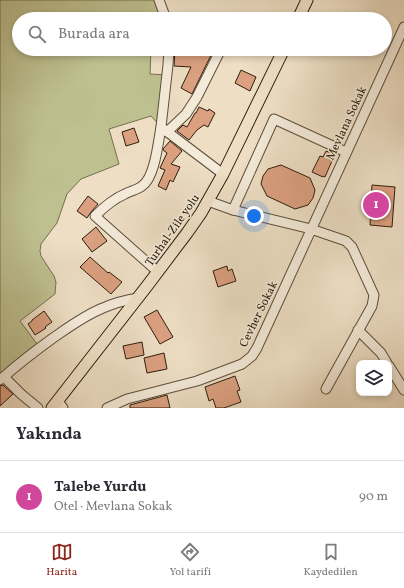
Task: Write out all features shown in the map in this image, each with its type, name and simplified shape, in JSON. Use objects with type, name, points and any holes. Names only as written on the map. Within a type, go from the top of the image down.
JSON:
[{"type":"main road","points":[[302,12],[308,0]]},
{"type":"main road","name":"Turhal-Zile yolu","points":[[58,406],[188,233],[223,174],[281,56]]},
{"type":"street","points":[[159,0],[163,12]]},
{"type":"street","name":"Mevlana Sokak","points":[[392,53],[404,27]]},
{"type":"street","points":[[158,272],[95,216],[104,206],[115,199],[143,186],[150,176],[164,130],[169,56]]},
{"type":"street","points":[[164,130],[186,114],[197,97],[218,56]]},
{"type":"street","name":"Mevlana Sokak","points":[[311,229],[391,56]]},
{"type":"street","points":[[233,210],[274,119],[346,152]]},
{"type":"street","points":[[164,130],[223,174]]},
{"type":"street","points":[[208,201],[233,210],[311,229],[346,241],[354,250],[374,295],[372,306],[326,389]]},
{"type":"street","name":"Cevher Sokak","points":[[107,408],[127,399],[197,381],[242,364],[248,360],[256,348],[311,229]]},
{"type":"street","points":[[38,408],[2,378],[70,326],[90,314],[119,302],[138,298]]},
{"type":"street","points":[[358,330],[385,360]]},
{"type":"street","points":[[392,371],[404,390]]},
{"type":"green space","points":[[0,0],[159,0],[163,12],[12,12],[12,56],[151,56],[150,74],[167,75],[161,127],[151,116],[109,129],[119,164],[81,179],[67,194],[57,223],[41,244],[40,251],[41,256],[54,276],[56,282],[55,294],[20,321],[40,348],[0,380]]},
{"type":"building","points":[[175,56],[211,56],[192,94],[181,88],[191,67],[174,66]]},
{"type":"building","points":[[241,70],[256,77],[250,91],[235,83]]},
{"type":"building","points":[[199,107],[208,111],[209,109],[215,113],[208,127],[204,125],[197,130],[189,140],[177,131],[183,125],[187,127]]},
{"type":"building","points":[[134,128],[139,142],[126,146],[122,132]]},
{"type":"building","points":[[170,141],[182,151],[171,164],[180,167],[173,182],[170,180],[166,190],[158,186],[165,170],[160,168],[167,153],[163,149]]},
{"type":"building","points":[[326,151],[335,154],[325,177],[323,177],[312,172],[320,156],[323,157]]},
{"type":"building","points":[[281,165],[310,178],[315,190],[313,198],[308,205],[295,209],[267,196],[261,184],[263,176],[268,169]]},
{"type":"building","points":[[372,185],[395,187],[392,227],[370,225]]},
{"type":"building","points":[[88,196],[98,204],[87,218],[77,211]]},
{"type":"building","points":[[96,227],[107,241],[92,252],[82,239]]},
{"type":"building","points":[[90,257],[108,273],[109,272],[122,282],[111,294],[80,267]]},
{"type":"building","points":[[227,266],[228,271],[232,269],[236,281],[218,287],[213,271]]},
{"type":"building","points":[[157,310],[173,337],[160,344],[144,317]]},
{"type":"building","points":[[44,311],[52,322],[35,335],[28,324]]},
{"type":"building","points":[[142,342],[144,355],[126,359],[123,346]]},
{"type":"building","points":[[164,353],[167,369],[147,373],[144,358]]},
{"type":"building","points":[[235,376],[240,390],[237,391],[241,402],[224,408],[216,408],[213,399],[209,401],[205,387]]},
{"type":"building","points":[[3,385],[13,394],[0,406],[0,386]]},
{"type":"building","points":[[167,395],[170,408],[130,408],[130,405]]},
{"type":"place","name":"Talebe Yurdu","points":[[376,205]]}]
